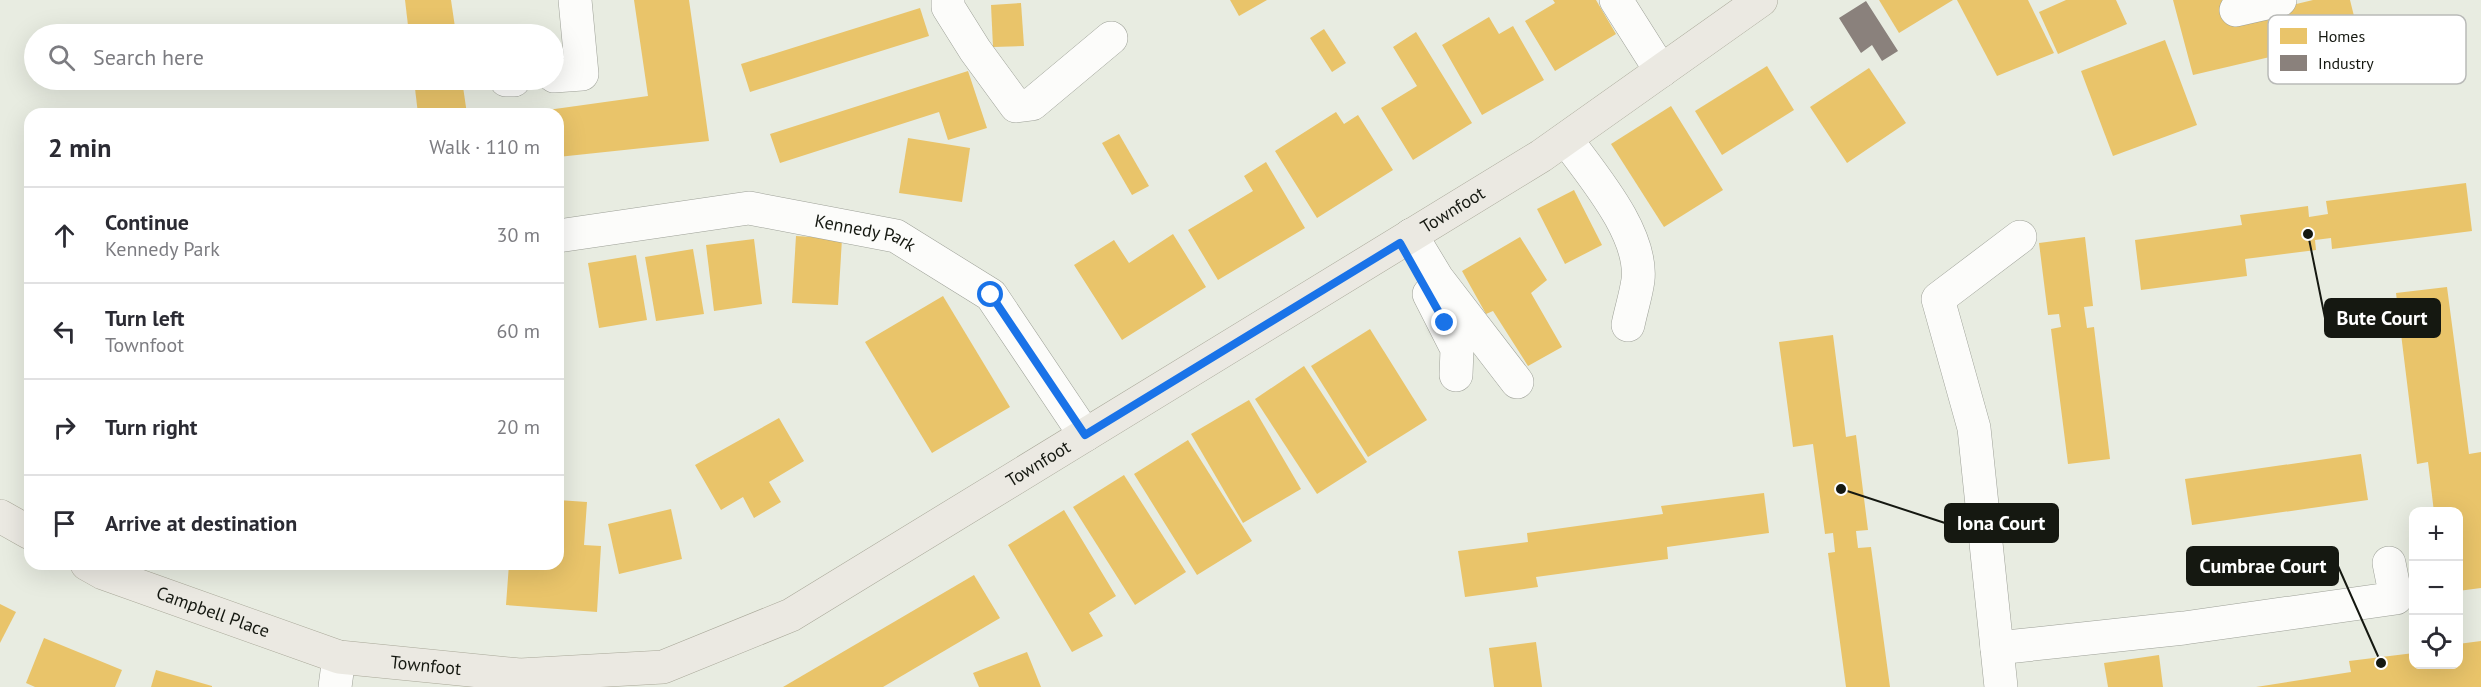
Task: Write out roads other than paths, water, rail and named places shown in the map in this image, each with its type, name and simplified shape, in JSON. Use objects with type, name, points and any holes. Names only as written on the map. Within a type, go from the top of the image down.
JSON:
[{"type":"main road","name":"Townfoot","points":[[337,672],[520,675],[663,667],[791,615],[1566,139],[1761,0]]},
{"type":"main road","points":[[0,516],[24,530]]},
{"type":"main road","name":"Campbell Place","points":[[98,570],[337,672]]},
{"type":"street","points":[[564,75],[582,74],[575,0]]},
{"type":"street","points":[[948,0],[948,7],[975,50],[1016,106],[1032,104],[1111,38]]},
{"type":"street","points":[[1616,0],[1661,71]]},
{"type":"street","points":[[2236,10],[2280,0]]},
{"type":"street","points":[[1566,139],[1620,213],[1635,253],[1638,278],[1628,325]]},
{"type":"street","name":"Kennedy Park","points":[[564,235],[749,208],[896,236],[991,295],[1085,435]]},
{"type":"street","points":[[2001,687],[1974,428],[1938,300],[2020,237]]},
{"type":"street","points":[[1405,239],[1457,349],[1456,375]]},
{"type":"street","points":[[1405,239],[1517,382]]},
{"type":"street","points":[[1997,648],[2184,628],[2396,598],[2389,563]]},
{"type":"place","name":"Bute Court","points":[[2308,234]]},
{"type":"place","name":"Iona Court","points":[[1841,489]]},
{"type":"place","name":"Cumbrae Court","points":[[2381,663]]}]
